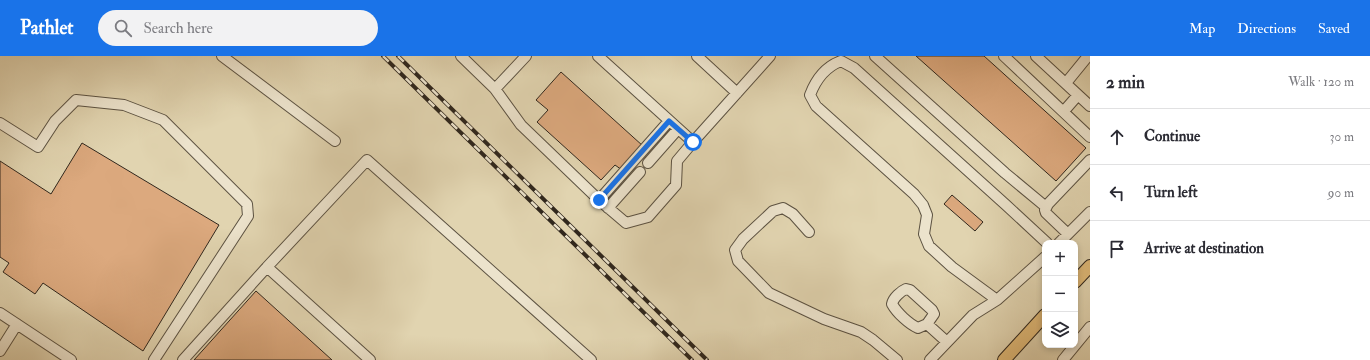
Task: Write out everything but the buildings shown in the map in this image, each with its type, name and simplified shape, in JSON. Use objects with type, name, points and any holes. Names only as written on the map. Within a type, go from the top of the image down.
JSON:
[{"type":"main road","points":[[1078,279],[1090,266]]},
{"type":"main road","points":[[1004,360],[1042,318]]},
{"type":"street","points":[[222,56],[334,141]]},
{"type":"street","points":[[461,56],[495,89],[521,125],[599,200],[626,223],[648,217],[676,185],[677,161],[770,56]]},
{"type":"street","points":[[495,89],[526,56]]},
{"type":"street","points":[[598,56],[693,142]]},
{"type":"street","points":[[697,56],[737,93]]},
{"type":"street","points":[[875,56],[1005,173],[1046,207],[1046,212],[1068,234]]},
{"type":"street","points":[[1004,56],[1090,137]]},
{"type":"street","points":[[1036,56],[1090,106]]},
{"type":"street","points":[[1066,83],[1088,56]]},
{"type":"street","points":[[995,301],[952,267],[929,246],[924,234],[927,215],[923,205],[914,194],[816,106],[810,95],[815,82],[831,65],[841,61],[854,68],[1044,240]]},
{"type":"street","points":[[1064,111],[1078,95]]},
{"type":"street","points":[[0,123],[38,147],[55,121],[76,100],[124,105],[163,120],[247,204],[248,216],[154,360]]},
{"type":"street","points":[[599,200],[669,121]]},
{"type":"street","points":[[648,163],[678,129]]},
{"type":"street","points":[[183,359],[367,160],[591,360]]},
{"type":"street","points":[[1046,207],[1090,160]]},
{"type":"street","points":[[608,208],[640,172]]},
{"type":"street","points":[[809,232],[793,214],[783,208],[773,211],[743,239],[735,250],[738,261],[769,293],[824,319],[861,332],[897,360]]},
{"type":"street","points":[[1062,240],[1090,212]]},
{"type":"street","points":[[930,360],[973,315],[995,301],[1042,260]]},
{"type":"street","points":[[267,267],[370,360]]},
{"type":"street","points":[[0,313],[71,360]]},
{"type":"street","points":[[0,351],[17,324]]},
{"type":"street","points":[[927,324],[947,342]]},
{"type":"street","points":[[1062,360],[1090,327]]},
{"type":"railway","points":[[383,56],[692,360]]},
{"type":"railway","points":[[398,56],[707,360]]},
{"type":"route","points":[[599,200],[669,121],[693,142]]}]
